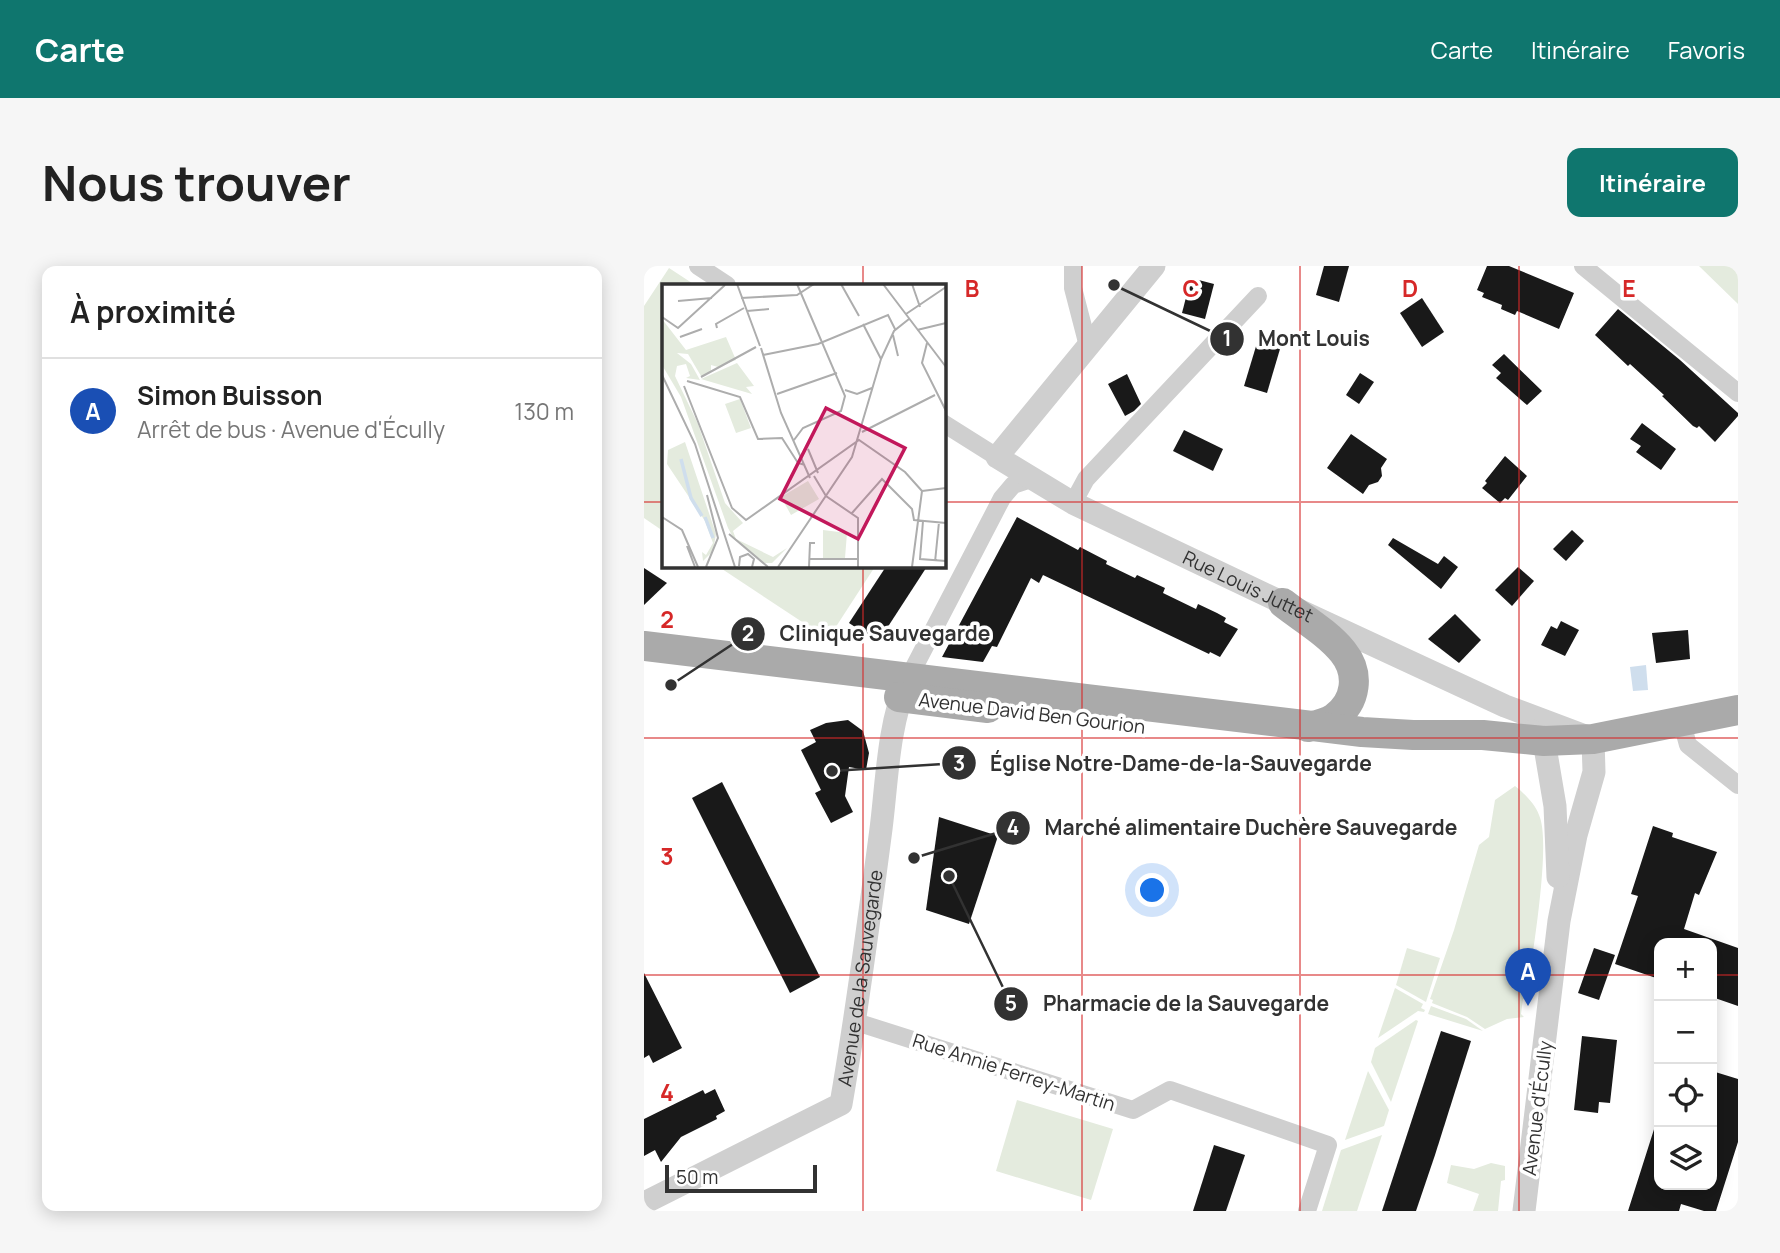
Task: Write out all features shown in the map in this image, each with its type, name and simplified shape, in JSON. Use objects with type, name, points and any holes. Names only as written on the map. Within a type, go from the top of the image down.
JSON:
[{"type":"main road","points":[[1283,603],[1343,651],[1353,668],[1354,689],[1347,708],[1332,720],[1308,727]]},
{"type":"main road","name":"Avenue David Ben Gourion","points":[[644,646],[1284,744],[1400,755],[1483,755],[1544,741]]},
{"type":"main road","name":"Avenue David Ben Gourion","points":[[644,666],[904,687],[1308,727],[1413,735],[1483,734],[1544,741],[1593,739]]},
{"type":"main road","points":[[1593,739],[1738,710]]},
{"type":"street","points":[[698,266],[725,284]]},
{"type":"street","points":[[1073,266],[1073,288],[1088,346]]},
{"type":"street","points":[[945,424],[997,457],[1154,266]]},
{"type":"street","points":[[1583,266],[1738,393]]},
{"type":"street","points":[[1073,503],[1086,479],[1258,296]]},
{"type":"street","name":"Rue Louis Juttet","points":[[997,457],[1073,503],[1283,603],[1505,706],[1593,739]]},
{"type":"street","points":[[904,687],[1002,498],[1013,485],[1031,479]]},
{"type":"street","name":"Avenue de la Sauvegarde","points":[[644,1203],[841,1104],[856,1022],[888,766],[904,687]]},
{"type":"street","name":"Rue Louis Juttet","points":[[1505,706],[1544,741]]},
{"type":"street","points":[[1682,723],[1688,745],[1738,785]]},
{"type":"street","name":"Avenue d'Écully","points":[[1524,1211],[1559,920],[1576,835],[1594,772],[1593,739]]},
{"type":"street","name":"Avenue d'Écully","points":[[1544,741],[1556,819],[1559,920]]},
{"type":"street","name":"Rue Annie Ferrey-Martin","points":[[856,1022],[1133,1110],[1170,1090],[1328,1145],[1307,1211]]},
{"type":"shaded area","points":[[1699,266],[1738,266],[1738,304]]},
{"type":"shaded area","points":[[669,268],[693,284],[662,284],[662,530],[644,518],[644,306]]},
{"type":"shaded area","points":[[719,567],[875,567],[828,639]]},
{"type":"shaded area","points":[[1515,786],[1535,807],[1542,829],[1539,904],[1526,999],[1523,999],[1521,1014],[1524,1017],[1507,1019],[1485,1029],[1467,1017],[1432,1003],[1433,1000],[1430,999],[1479,845],[1489,837],[1495,800]]},
{"type":"shaded area","points":[[1407,948],[1440,958],[1426,1002],[1396,985]]},
{"type":"shaded area","points":[[1395,988],[1423,1004],[1421,1008],[1425,1010],[1418,1011],[1378,1038]]},
{"type":"shaded area","points":[[1431,1006],[1466,1019],[1483,1031],[1428,1014]]},
{"type":"shaded area","points":[[1418,1021],[1391,1102],[1371,1062],[1375,1048]]},
{"type":"shaded area","points":[[1368,1071],[1389,1110],[1384,1126],[1345,1140]]},
{"type":"shaded area","points":[[1017,1100],[1113,1129],[1091,1200],[996,1171]]},
{"type":"shaded area","points":[[1382,1135],[1357,1211],[1322,1211],[1341,1150]]},
{"type":"shaded area","points":[[1491,1163],[1505,1166],[1505,1180],[1501,1181],[1498,1211],[1473,1211],[1479,1194],[1447,1183],[1451,1165],[1474,1169]]},
{"type":"water","points":[[1646,665],[1648,690],[1633,691],[1630,667]]},
{"type":"building","points":[[1324,266],[1349,266],[1339,302],[1316,295]]},
{"type":"building","points":[[1487,266],[1509,266],[1574,293],[1559,329],[1517,311],[1515,315],[1501,309],[1502,305],[1482,297],[1484,293],[1477,290]]},
{"type":"building","points":[[1191,278],[1214,284],[1205,319],[1182,313]]},
{"type":"building","points":[[1422,298],[1444,332],[1422,347],[1400,313]]},
{"type":"building","points":[[1618,309],[1738,413],[1715,442],[1699,426],[1693,426],[1662,396],[1664,395],[1595,335]]},
{"type":"building","points":[[1257,343],[1280,349],[1267,393],[1244,386]]},
{"type":"building","points":[[1504,354],[1542,391],[1527,405],[1496,378],[1501,373],[1492,365]]},
{"type":"building","points":[[1360,373],[1374,382],[1359,404],[1346,395]]},
{"type":"building","points":[[1127,374],[1141,404],[1125,416],[1108,384]]},
{"type":"building","points":[[1642,423],[1676,449],[1661,470],[1636,452],[1641,446],[1630,439]]},
{"type":"building","points":[[1184,430],[1223,449],[1213,471],[1173,451]]},
{"type":"building","points":[[1351,434],[1387,459],[1381,468],[1382,476],[1378,482],[1369,485],[1363,494],[1327,468]]},
{"type":"building","points":[[1505,456],[1527,476],[1508,500],[1505,498],[1500,503],[1482,488]]},
{"type":"building","points":[[1017,517],[1078,550],[1080,547],[1135,578],[1137,575],[1165,588],[1163,593],[1196,609],[1198,604],[1217,613],[1226,618],[1224,622],[1238,629],[1220,657],[1210,652],[1209,654],[1043,575],[1039,583],[1031,578],[997,647],[992,646],[983,662],[942,657]]},
{"type":"building","points":[[1572,530],[1584,541],[1566,561],[1553,549]]},
{"type":"building","points":[[1393,538],[1438,564],[1444,556],[1458,567],[1441,589],[1388,545]]},
{"type":"building","points":[[886,567],[927,567],[878,642],[849,623]]},
{"type":"building","points":[[1518,567],[1534,581],[1512,606],[1495,590]]},
{"type":"building","points":[[644,568],[667,583],[644,605]]},
{"type":"building","points":[[1455,614],[1481,640],[1459,663],[1428,639]]},
{"type":"building","points":[[1561,621],[1579,630],[1565,656],[1541,645],[1551,626],[1557,629]]},
{"type":"building","points":[[1688,630],[1690,659],[1656,663],[1652,633]]},
{"type":"building","points":[[848,720],[863,731],[869,753],[866,770],[849,767],[845,796],[853,812],[831,823],[815,793],[821,790],[801,750],[816,742],[810,730],[826,723]]},
{"type":"building","points":[[722,782],[820,977],[790,993],[692,798]]},
{"type":"building","points":[[939,817],[998,836],[969,924],[926,910]]},
{"type":"building","points":[[1653,826],[1673,833],[1672,837],[1717,852],[1699,895],[1695,893],[1684,929],[1710,938],[1654,938],[1654,977],[1615,964],[1638,896],[1631,894]]},
{"type":"building","points":[[1717,941],[1738,948],[1738,1006],[1717,999]]},
{"type":"building","points":[[1594,948],[1615,955],[1599,1000],[1578,993]]},
{"type":"building","points":[[644,973],[682,1048],[653,1063],[649,1055],[644,1058]]},
{"type":"building","points":[[1441,1031],[1471,1041],[1435,1155],[1416,1211],[1382,1211]]},
{"type":"building","points":[[1582,1036],[1617,1040],[1610,1103],[1599,1102],[1598,1113],[1574,1110]]},
{"type":"building","points":[[1717,1073],[1738,1079],[1738,1142],[1716,1211],[1704,1211],[1681,1204],[1679,1211],[1628,1211],[1654,1129],[1654,1190],[1717,1190]]},
{"type":"building","points":[[715,1089],[725,1111],[716,1116],[717,1119],[681,1137],[661,1162],[655,1150],[644,1156],[644,1119],[703,1090],[705,1094]]},
{"type":"building","points":[[1214,1145],[1245,1155],[1226,1211],[1193,1211]]},
{"type":"place","name":"Mont Louis","points":[[1114,285]]},
{"type":"place","name":"Clinique Sauvegarde","points":[[671,685]]},
{"type":"place","name":"Église Notre-Dame-de-la-Sauvegarde","points":[[832,771]]},
{"type":"place","name":"Marché alimentaire Duchère Sauvegarde","points":[[914,858]]},
{"type":"place","name":"Pharmacie de la Sauvegarde","points":[[949,876]]},
{"type":"place","name":"Simon Buisson","points":[[1528,1006]]}]
